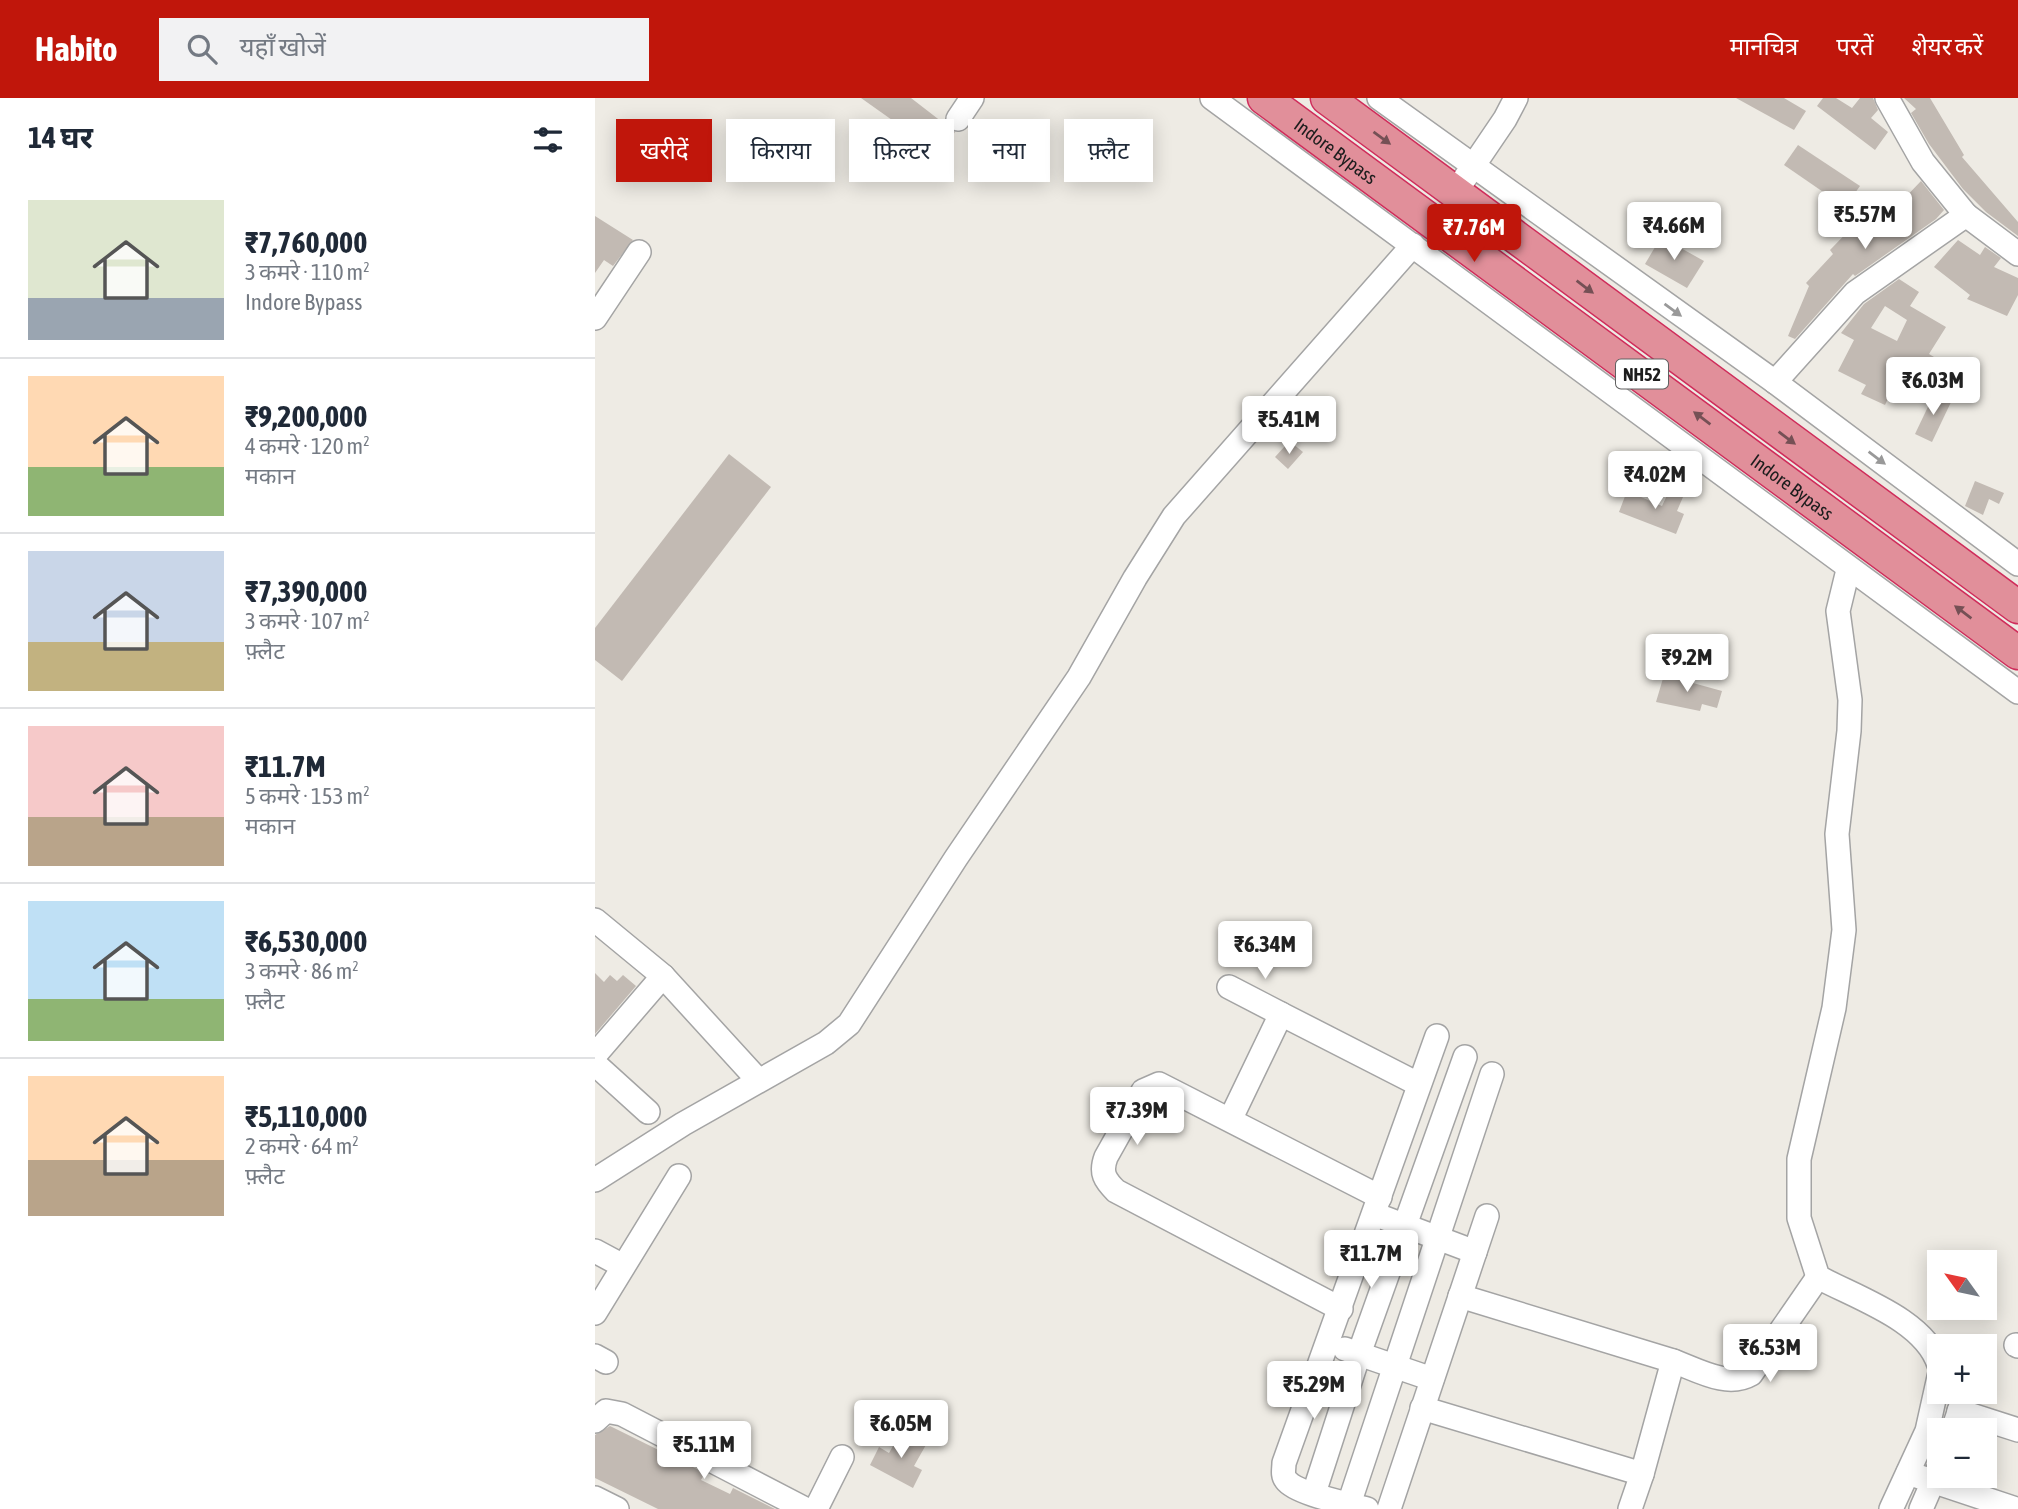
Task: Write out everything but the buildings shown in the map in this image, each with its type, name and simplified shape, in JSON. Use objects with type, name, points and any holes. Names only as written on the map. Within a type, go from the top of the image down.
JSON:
[{"type":"highway","name":"Indore Bypass","points":[[1264,98],[2018,653]]},
{"type":"highway","name":"Indore Bypass","points":[[1327,98],[1464,179],[2018,607]]},
{"type":"street","points":[[957,119],[972,98]]},
{"type":"street","points":[[1212,98],[1848,570],[2018,692]]},
{"type":"street","points":[[1379,98],[1464,179],[1775,382],[2018,564]]},
{"type":"street","points":[[1464,179],[1516,98]]},
{"type":"street","points":[[1887,98],[1923,162],[1966,215],[2018,254]]},
{"type":"street","points":[[1775,382],[1855,293],[1966,215]]},
{"type":"street","points":[[595,1180],[758,1080],[826,1043],[849,1024],[956,858],[1079,677],[1174,516],[1413,246]]},
{"type":"street","points":[[595,318],[639,252]]},
{"type":"street","points":[[1848,570],[1838,611],[1850,700],[1850,731],[1837,834],[1844,930],[1834,1008],[1799,1159],[1799,1218],[1818,1277],[1913,1328],[1927,1342]]},
{"type":"street","points":[[595,920],[663,976],[758,1080]]},
{"type":"street","points":[[595,1055],[663,976]]},
{"type":"street","points":[[1229,987],[1418,1084]]},
{"type":"street","points":[[1231,1118],[1280,1014]]},
{"type":"street","points":[[1437,1036],[1283,1473],[1287,1482],[1358,1506],[1395,1365],[1492,1074]]},
{"type":"street","points":[[1314,1493],[1359,1354],[1465,1057]]},
{"type":"street","points":[[595,1064],[647,1112]]},
{"type":"street","points":[[1341,1309],[1117,1191],[1105,1180],[1102,1168],[1106,1157],[1143,1091],[1149,1086],[1164,1085],[1231,1118],[1377,1205],[1405,1227],[1475,1252]]},
{"type":"street","points":[[595,1312],[679,1176]]},
{"type":"street","points":[[1389,1509],[1487,1216]]},
{"type":"street","points":[[595,1251],[623,1266]]},
{"type":"street","points":[[1460,1296],[1673,1361],[1731,1382],[1751,1374],[1818,1277]]},
{"type":"street","points":[[1329,1342],[1432,1379]]},
{"type":"street","points":[[1630,1509],[1673,1361]]},
{"type":"street","points":[[1891,1509],[1927,1431],[1933,1404]]},
{"type":"street","points":[[1422,1408],[1642,1474]]},
{"type":"street","points":[[595,1420],[606,1411],[622,1414],[805,1509]]},
{"type":"street","points":[[1959,1411],[2018,1430]]},
{"type":"street","points":[[816,1509],[842,1457]]},
{"type":"street","points":[[1908,1473],[1927,1474]]},
{"type":"street","points":[[1921,1509],[1930,1488]]},
{"type":"street","points":[[1967,1488],[2016,1509]]},
{"type":"street","points":[[595,1498],[617,1509]]}]
